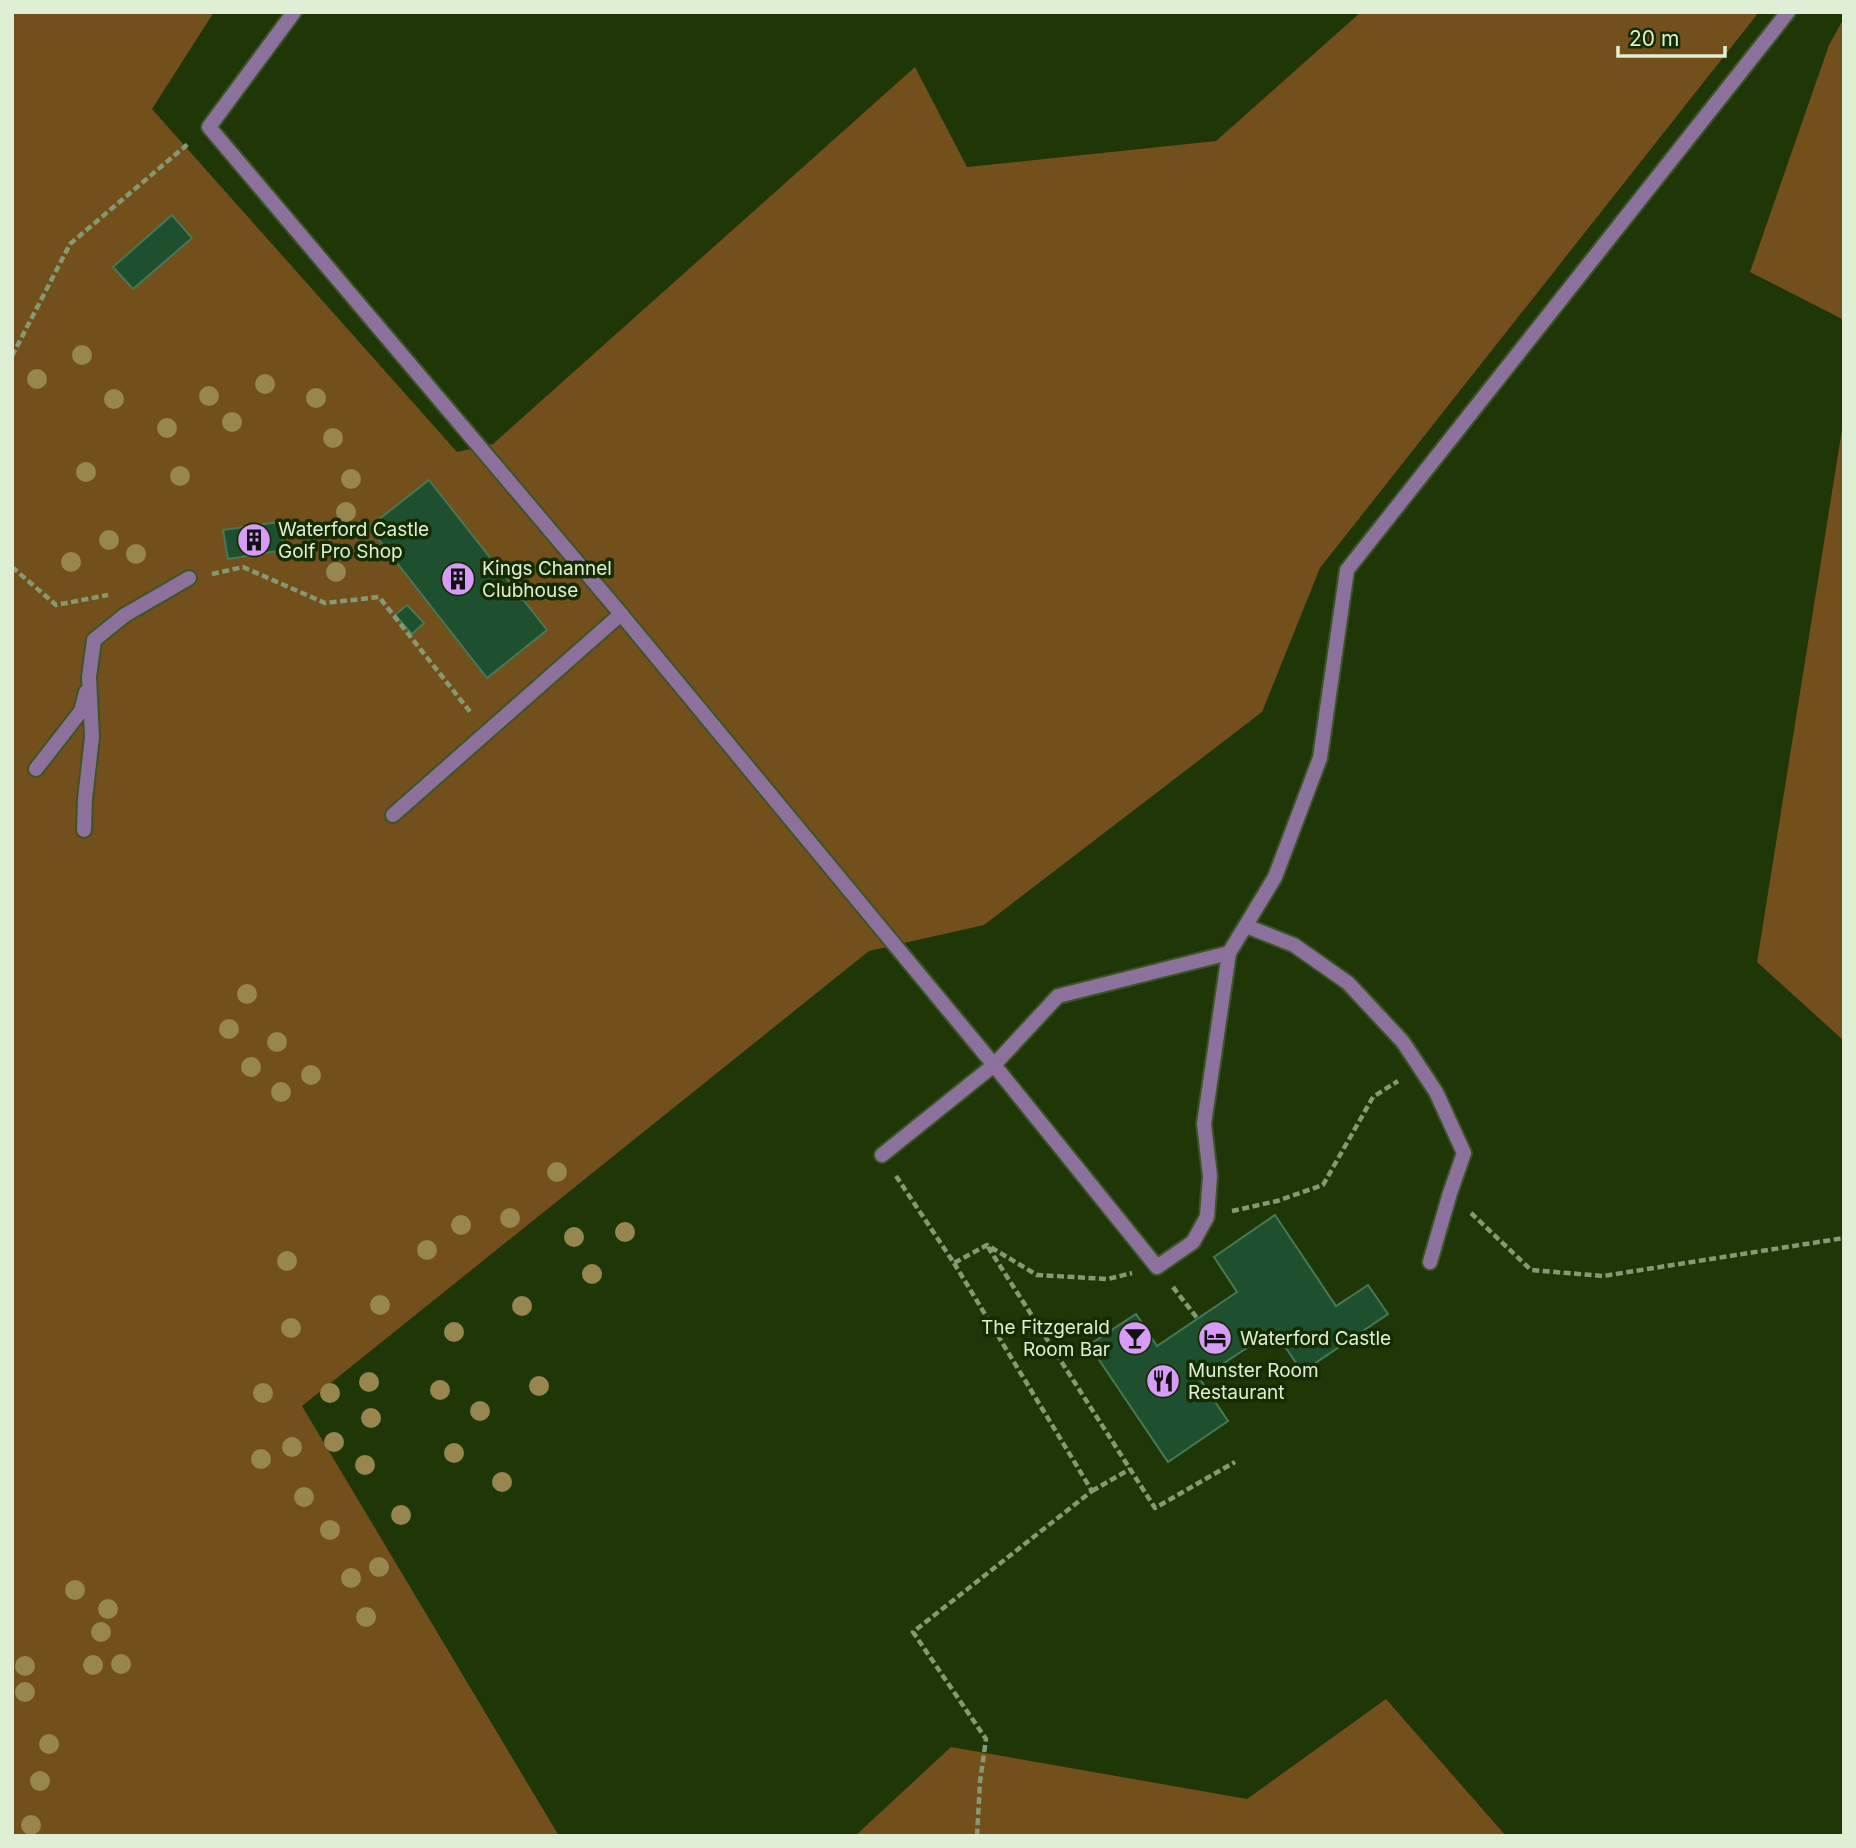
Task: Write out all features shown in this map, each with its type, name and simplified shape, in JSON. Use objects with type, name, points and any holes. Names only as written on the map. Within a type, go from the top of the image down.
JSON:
[{"type":"street","points":[[294,12],[209,127],[621,614],[994,1065],[1157,1267],[1193,1242],[1206,1217],[1210,1176],[1204,1124],[1229,953],[1275,877],[1320,758],[1347,570],[1788,12]]},
{"type":"street","points":[[36,769],[81,711],[94,640],[125,615],[189,578]]},
{"type":"street","points":[[393,815],[621,614]]},
{"type":"street","points":[[84,830],[92,737],[89,677]]},
{"type":"street","points":[[1246,926],[1294,945],[1348,983],[1403,1042],[1436,1092],[1464,1153],[1430,1262]]},
{"type":"street","points":[[882,1155],[994,1065],[1058,996],[1229,953]]},
{"type":"path","points":[[12,356],[70,244],[209,127]]},
{"type":"path","points":[[12,567],[56,605],[109,594]]},
{"type":"path","points":[[189,578],[243,567],[325,603],[379,597],[486,732]]},
{"type":"path","points":[[1206,1217],[1277,1201],[1323,1185],[1373,1097],[1420,1068]]},
{"type":"path","points":[[882,1155],[954,1263],[1092,1491]]},
{"type":"path","points":[[1450,1193],[1531,1270],[1603,1276],[1844,1238]]},
{"type":"path","points":[[954,1263],[987,1245]]},
{"type":"path","points":[[987,1245],[1037,1275],[1108,1279],[1157,1267],[1197,1318]]},
{"type":"path","points":[[987,1245],[1155,1508],[1235,1462]]},
{"type":"path","points":[[977,1836],[986,1739],[914,1632],[1092,1491],[1130,1469]]},
{"type":"shaded area","points":[[12,12],[214,12],[152,109],[457,452],[493,444],[915,67],[967,167],[1216,141],[1361,12],[1759,12],[1320,568],[1262,712],[984,925],[869,951],[302,1406],[559,1836],[12,1836]]},
{"type":"shaded area","points":[[1844,18],[1844,320],[1750,272],[1829,45]]},
{"type":"shaded area","points":[[1844,417],[1844,1041],[1757,962]]},
{"type":"shaded area","points":[[1386,1699],[1506,1836],[855,1836],[951,1747],[1247,1799]]},
{"type":"building","points":[[172,215],[192,238],[133,289],[113,267]]},
{"type":"building","name":"Kings Channel Clubhouse","points":[[429,480],[547,630],[487,678],[369,527]]},
{"type":"building","name":"Waterford Castle Golf Pro Shop","points":[[279,522],[284,550],[228,559],[223,530]]},
{"type":"building","points":[[407,605],[424,623],[412,634],[395,615]]},
{"type":"building","name":"Waterford Castle","points":[[1275,1215],[1336,1306],[1368,1285],[1388,1314],[1302,1372],[1274,1330],[1200,1379],[1228,1421],[1168,1462],[1089,1345],[1136,1314],[1157,1346],[1237,1292],[1214,1257]]},
{"type":"place","name":"Waterford Castle Golf Pro Shop","points":[[254,540]]},
{"type":"place","name":"Kings Channel Clubhouse","points":[[458,579]]},
{"type":"place","name":"The Fitzgerald Room Bar","points":[[1135,1338]]},
{"type":"place","name":"Waterford Castle","points":[[1215,1338]]},
{"type":"place","name":"Munster Room Restaurant","points":[[1163,1381]]}]
